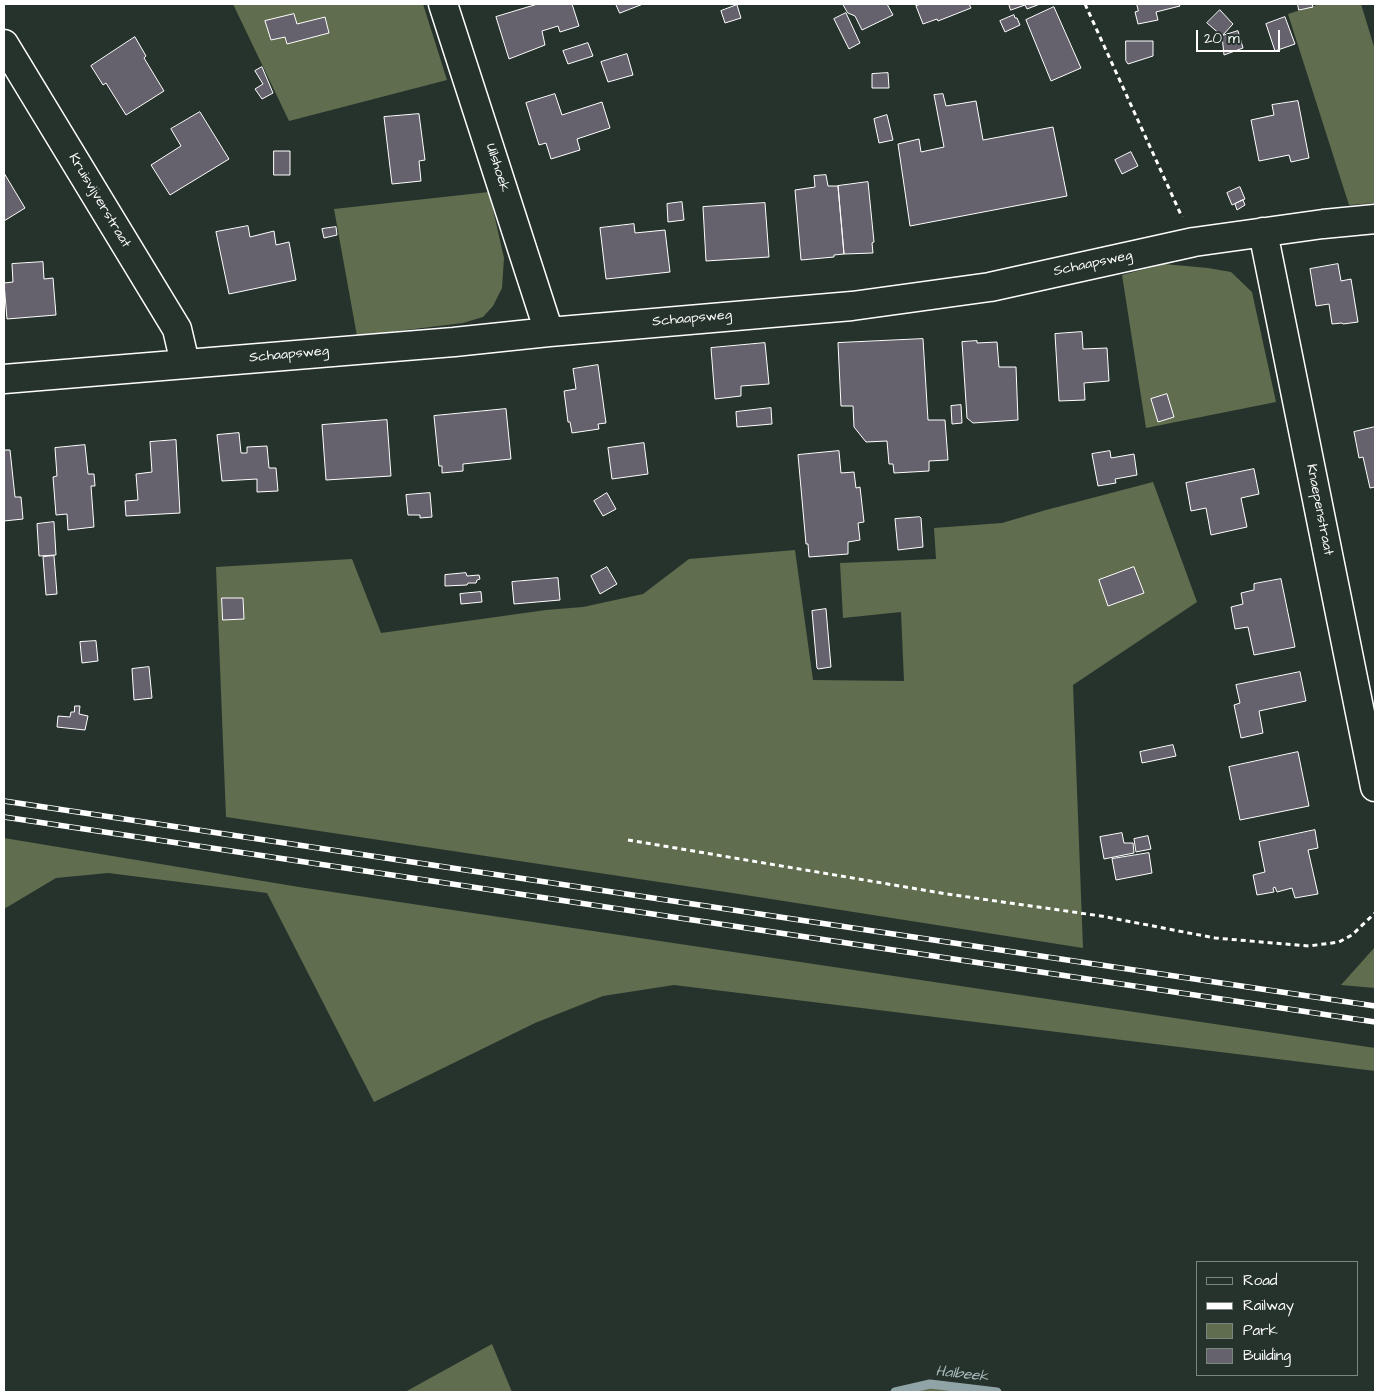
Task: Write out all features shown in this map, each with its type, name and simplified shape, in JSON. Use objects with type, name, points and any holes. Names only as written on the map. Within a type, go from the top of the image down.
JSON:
[{"type":"street","name":"Uilshoek","points":[[443,4],[549,332]]},
{"type":"street","name":"Kruisvijverstraat","points":[[4,44],[177,329],[185,363]]},
{"type":"street","name":"Schaapsweg","points":[[4,379],[852,306],[990,287],[1194,242],[1323,224],[1375,219]]},
{"type":"street","name":"Knaepenstraat","points":[[1263,232],[1375,787]]},
{"type":"path","points":[[1085,4],[1194,242]]},
{"type":"path","points":[[628,840],[947,894],[1101,916],[1216,938],[1309,946],[1339,942],[1352,935],[1375,913]]},
{"type":"green space","points":[[233,4],[423,4],[447,80],[289,121]]},
{"type":"green space","points":[[1320,4],[1361,4],[1375,50],[1375,203],[1349,205],[1288,14]]},
{"type":"green space","points":[[489,192],[504,258],[502,288],[493,306],[483,317],[463,323],[357,336],[334,209]]},
{"type":"green space","points":[[1164,264],[1231,272],[1252,292],[1276,402],[1146,428],[1122,275]]},
{"type":"green space","points":[[1153,482],[1197,602],[1073,685],[1083,948],[226,817],[216,567],[352,559],[381,633],[546,610],[583,607],[643,594],[689,559],[795,550],[813,680],[904,681],[901,612],[843,618],[840,563],[936,559],[934,528],[1002,523]]},
{"type":"green space","points":[[4,838],[299,887],[1375,1048],[1375,1071],[674,985],[603,996],[535,1023],[374,1102],[267,893],[108,873],[56,878],[4,909]]},
{"type":"green space","points":[[1375,947],[1375,988],[1341,985]]},
{"type":"green space","points":[[492,1344],[512,1392],[405,1392]]},
{"type":"green space","points":[[937,1385],[996,1392],[890,1392]]},
{"type":"building","points":[[538,4],[572,4],[579,26],[560,32],[558,26],[542,31],[545,45],[509,59],[496,17]]},
{"type":"building","points":[[616,4],[643,4],[620,13]]},
{"type":"building","points":[[843,4],[887,4],[893,15],[862,30],[855,16],[848,13]]},
{"type":"building","points":[[922,4],[969,4],[971,8],[938,21],[937,19],[923,24],[916,6]]},
{"type":"building","points":[[1009,4],[1040,4],[1027,9],[1025,5],[1011,10]]},
{"type":"building","points":[[1137,4],[1179,4],[1180,6],[1156,12],[1158,20],[1138,24],[1135,12],[1138,11]]},
{"type":"building","points":[[1298,4],[1312,4],[1313,7],[1299,10]]},
{"type":"building","points":[[737,5],[741,18],[725,23],[721,11]]},
{"type":"building","points":[[1054,7],[1081,68],[1051,81],[1026,20]]},
{"type":"building","points":[[1220,10],[1233,24],[1222,36],[1207,23]]},
{"type":"building","points":[[846,13],[860,43],[849,49],[834,19]]},
{"type":"building","points":[[294,14],[297,24],[325,17],[329,33],[287,44],[285,37],[271,40],[265,21]]},
{"type":"building","points":[[1014,15],[1020,25],[1005,32],[1000,21]]},
{"type":"building","points":[[1285,17],[1295,44],[1275,51],[1266,24]]},
{"type":"building","points":[[1238,31],[1243,48],[1224,55],[1222,36]]},
{"type":"building","points":[[135,37],[146,56],[144,58],[164,91],[126,115],[106,83],[103,85],[91,66]]},
{"type":"building","points":[[1126,41],[1153,41],[1153,56],[1128,64],[1126,61]]},
{"type":"building","points":[[588,43],[593,56],[568,64],[563,51]]},
{"type":"building","points":[[627,54],[633,75],[608,82],[601,62]]},
{"type":"building","points":[[262,67],[273,93],[262,99],[255,89],[263,84],[255,71]]},
{"type":"building","points":[[888,73],[889,88],[872,88],[872,74]]},
{"type":"building","points":[[555,94],[562,115],[602,102],[610,128],[577,139],[580,150],[551,159],[546,143],[539,145],[526,103]]},
{"type":"building","points":[[943,94],[946,106],[976,101],[983,140],[1053,127],[1067,196],[910,226],[898,144],[919,139],[921,152],[944,147],[934,95]]},
{"type":"building","points":[[1298,101],[1309,158],[1291,162],[1289,155],[1259,161],[1251,120],[1274,115],[1272,105]]},
{"type":"building","points":[[200,112],[229,159],[170,195],[151,165],[181,146],[171,129]]},
{"type":"building","points":[[419,114],[425,160],[419,161],[421,181],[392,184],[384,117]]},
{"type":"building","points":[[887,115],[893,140],[879,143],[874,119]]},
{"type":"building","points":[[274,151],[290,151],[290,175],[274,175]]},
{"type":"building","points":[[1131,152],[1138,166],[1122,174],[1115,160]]},
{"type":"building","points":[[4,173],[25,208],[4,221]]},
{"type":"building","points":[[826,175],[828,186],[838,186],[844,254],[834,255],[834,257],[801,260],[795,190],[815,187],[814,176]]},
{"type":"building","points":[[868,182],[874,242],[872,243],[873,253],[844,254],[838,186]]},
{"type":"building","points":[[1240,187],[1245,199],[1232,205],[1227,193]]},
{"type":"building","points":[[1243,200],[1245,205],[1237,210],[1235,204]]},
{"type":"building","points":[[682,202],[684,220],[668,222],[667,204]]},
{"type":"building","points":[[765,203],[769,257],[706,261],[703,207]]},
{"type":"building","points":[[634,224],[635,233],[665,230],[670,272],[606,279],[600,228]]},
{"type":"building","points":[[248,226],[250,237],[274,231],[276,245],[289,242],[296,280],[229,294],[216,232]]},
{"type":"building","points":[[336,227],[337,235],[324,238],[322,229]]},
{"type":"building","points":[[43,262],[44,279],[53,278],[56,315],[7,319],[4,283],[13,282],[12,264]]},
{"type":"building","points":[[1338,264],[1341,281],[1351,279],[1358,322],[1332,324],[1329,304],[1316,306],[1310,269]]},
{"type":"building","points":[[1082,332],[1083,349],[1107,348],[1109,381],[1084,383],[1085,400],[1059,401],[1055,334]]},
{"type":"building","points":[[923,339],[928,420],[945,420],[948,460],[929,461],[929,471],[894,473],[893,464],[889,464],[887,441],[866,442],[854,427],[853,406],[841,406],[838,343]]},
{"type":"building","points":[[977,341],[977,343],[997,342],[999,367],[1016,367],[1018,420],[973,423],[967,418],[962,342]]},
{"type":"building","points":[[765,343],[769,384],[741,386],[741,396],[715,399],[711,348]]},
{"type":"building","points":[[598,365],[606,423],[598,424],[599,429],[572,433],[570,422],[568,422],[564,391],[576,389],[573,369]]},
{"type":"building","points":[[1167,394],[1174,417],[1158,422],[1151,399]]},
{"type":"building","points":[[961,405],[962,423],[952,424],[951,406]]},
{"type":"building","points":[[771,408],[772,424],[737,427],[736,412]]},
{"type":"building","points":[[506,409],[511,459],[463,464],[463,471],[442,473],[442,466],[439,466],[434,416]]},
{"type":"building","points":[[387,420],[391,476],[326,480],[322,425]]},
{"type":"building","points":[[1375,427],[1375,487],[1370,488],[1363,457],[1359,458],[1354,432]]},
{"type":"building","points":[[239,433],[241,453],[247,453],[247,447],[267,446],[269,468],[276,468],[278,491],[257,492],[257,479],[222,481],[217,435]]},
{"type":"building","points":[[176,440],[180,513],[126,516],[125,501],[138,500],[136,474],[152,472],[150,442]]},
{"type":"building","points":[[644,443],[648,474],[612,479],[608,448]]},
{"type":"building","points":[[85,445],[88,474],[94,474],[95,486],[91,486],[94,527],[68,530],[67,514],[56,515],[53,477],[57,476],[55,448]]},
{"type":"building","points":[[4,450],[10,450],[15,497],[21,497],[23,519],[4,521]]},
{"type":"building","points":[[839,451],[841,473],[854,472],[856,488],[860,487],[864,522],[858,523],[860,540],[848,542],[848,554],[809,557],[808,544],[806,544],[798,455]]},
{"type":"building","points":[[1110,451],[1111,458],[1134,454],[1137,475],[1115,479],[1116,483],[1098,486],[1092,454]]},
{"type":"building","points":[[1254,469],[1259,494],[1241,498],[1247,527],[1211,535],[1206,508],[1191,511],[1186,483]]},
{"type":"building","points":[[430,493],[432,517],[420,518],[420,515],[408,515],[406,495]]},
{"type":"building","points":[[607,493],[616,509],[603,516],[594,501]]},
{"type":"building","points":[[920,517],[923,547],[898,550],[895,519]]},
{"type":"building","points":[[54,522],[56,555],[39,556],[37,524]]},
{"type":"building","points":[[54,556],[57,594],[46,595],[43,557]]},
{"type":"building","points":[[607,567],[617,584],[600,594],[591,576]]},
{"type":"building","points":[[1134,567],[1144,593],[1108,606],[1099,580]]},
{"type":"building","points":[[466,573],[467,576],[479,575],[480,579],[476,583],[468,583],[467,585],[445,586],[445,575]]},
{"type":"building","points":[[558,578],[560,600],[514,604],[512,582]]},
{"type":"building","points":[[1281,579],[1295,647],[1254,655],[1248,627],[1235,629],[1231,607],[1243,604],[1241,593],[1254,590],[1254,584]]},
{"type":"building","points":[[481,592],[482,602],[461,604],[460,594]]},
{"type":"building","points":[[222,598],[243,598],[244,619],[223,620]]},
{"type":"building","points":[[826,609],[831,667],[818,669],[812,611]]},
{"type":"building","points":[[96,641],[98,661],[82,663],[80,642]]},
{"type":"building","points":[[149,667],[152,698],[134,700],[132,669]]},
{"type":"building","points":[[1300,672],[1306,701],[1259,711],[1263,733],[1241,738],[1234,705],[1240,703],[1236,685]]},
{"type":"building","points":[[75,706],[80,706],[79,714],[88,716],[85,730],[57,727],[58,716],[70,717],[71,712],[74,712]]},
{"type":"building","points":[[1173,745],[1176,756],[1142,763],[1140,752]]},
{"type":"building","points":[[1298,752],[1309,806],[1240,820],[1229,767]]},
{"type":"building","points":[[1315,830],[1318,848],[1308,850],[1318,894],[1295,898],[1292,888],[1277,892],[1275,887],[1273,888],[1274,892],[1257,895],[1253,875],[1265,872],[1259,842]]},
{"type":"building","points":[[1122,833],[1124,843],[1133,843],[1134,853],[1104,859],[1100,837]]},
{"type":"building","points":[[1148,836],[1151,849],[1136,852],[1134,839]]},
{"type":"building","points":[[1149,853],[1152,873],[1116,880],[1112,859]]},
{"type":"waterway","name":"Halbeek","points":[[895,1392],[930,1384],[997,1392]]},
{"type":"railway","points":[[4,801],[1375,1006]]},
{"type":"railway","points":[[4,817],[1375,1022]]}]
